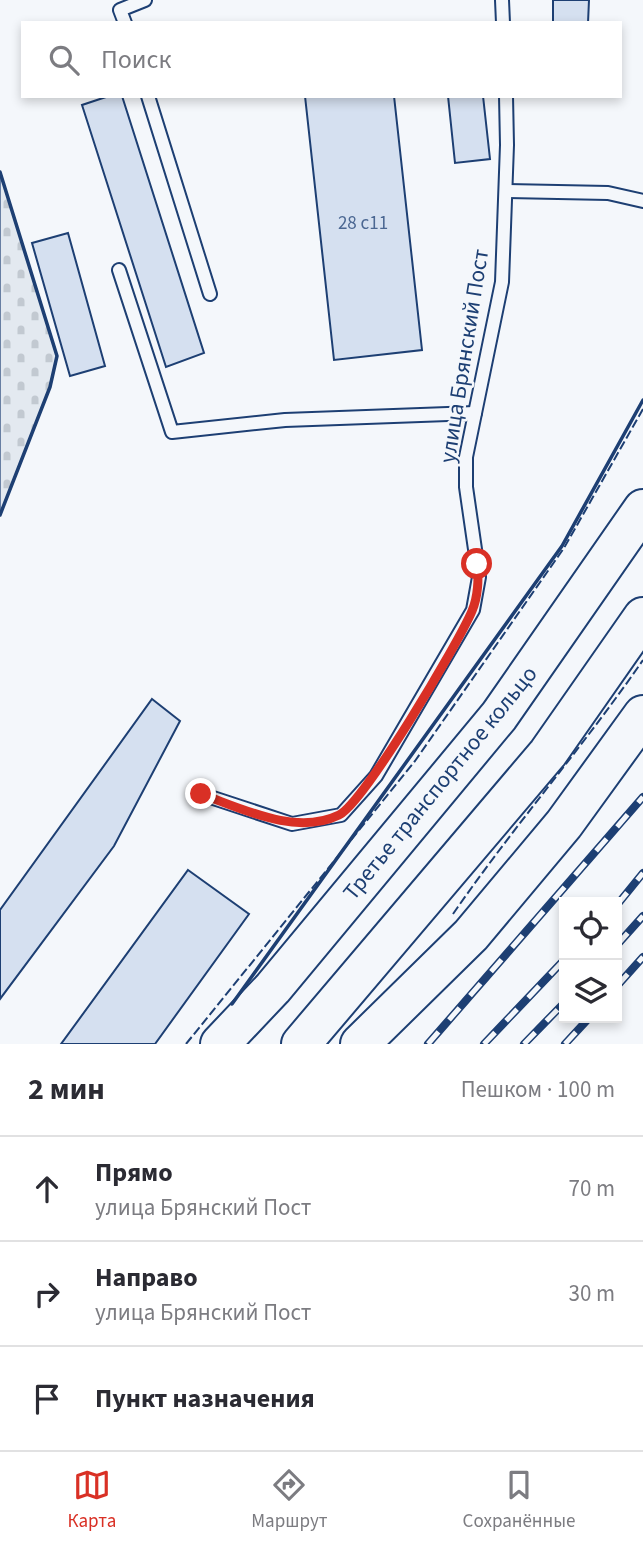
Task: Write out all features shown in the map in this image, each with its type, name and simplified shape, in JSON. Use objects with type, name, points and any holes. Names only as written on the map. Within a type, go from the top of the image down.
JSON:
[{"type":"main road","name":"Третье транспортное кольцо","points":[[220,1044],[273,988],[499,716],[643,509]]},
{"type":"main road","points":[[301,1044],[548,753],[643,617]]},
{"type":"main road","points":[[360,1044],[471,935],[564,824],[643,715]]},
{"type":"lane","points":[[124,21],[120,9],[145,0]]},
{"type":"lane","points":[[502,0],[503,21]]},
{"type":"lane","points":[[149,98],[209,294]]},
{"type":"lane","name":"улица Брянский Пост","points":[[201,794],[292,824],[341,815],[376,776],[473,610],[479,578],[466,487],[466,457],[502,282],[506,98]]},
{"type":"lane","points":[[506,191],[608,193],[643,201]]},
{"type":"lane","points":[[119,270],[172,432],[285,420],[475,412]]},
{"type":"green space","points":[[0,172],[57,356],[50,387],[0,515]]},
{"type":"building","points":[[553,0],[589,0],[588,21],[553,21]]},
{"type":"building","points":[[103,98],[123,98],[204,353],[166,367],[82,105]]},
{"type":"building","points":[[305,98],[394,98],[422,350],[334,360]]},
{"type":"building","points":[[448,98],[483,98],[490,159],[455,163]]},
{"type":"building","points":[[68,233],[105,366],[70,376],[32,243]]},
{"type":"building","points":[[152,699],[180,721],[114,846],[0,999],[0,910]]},
{"type":"building","points":[[188,870],[249,914],[155,1044],[61,1044]]},
{"type":"railway","points":[[428,1044],[643,797]]},
{"type":"railway","points":[[622,899],[643,873]]},
{"type":"railway","points":[[622,939],[643,916]]},
{"type":"railway","points":[[622,980],[643,957]]},
{"type":"railway","points":[[484,1044],[559,965]]},
{"type":"railway","points":[[524,1044],[559,1008]]},
{"type":"railway","points":[[565,1044],[584,1023]]},
{"type":"fence","points":[[186,1044],[415,761],[564,548],[643,409]]},
{"type":"fence","points":[[453,914],[643,660]]},
{"type":"wall","points":[[0,172],[57,356],[50,387],[0,515]]},
{"type":"wall","points":[[232,1004],[562,546],[643,400]]},
{"type":"route","points":[[201,794],[292,824],[341,815],[376,776],[473,610],[479,578],[477,564]]}]
